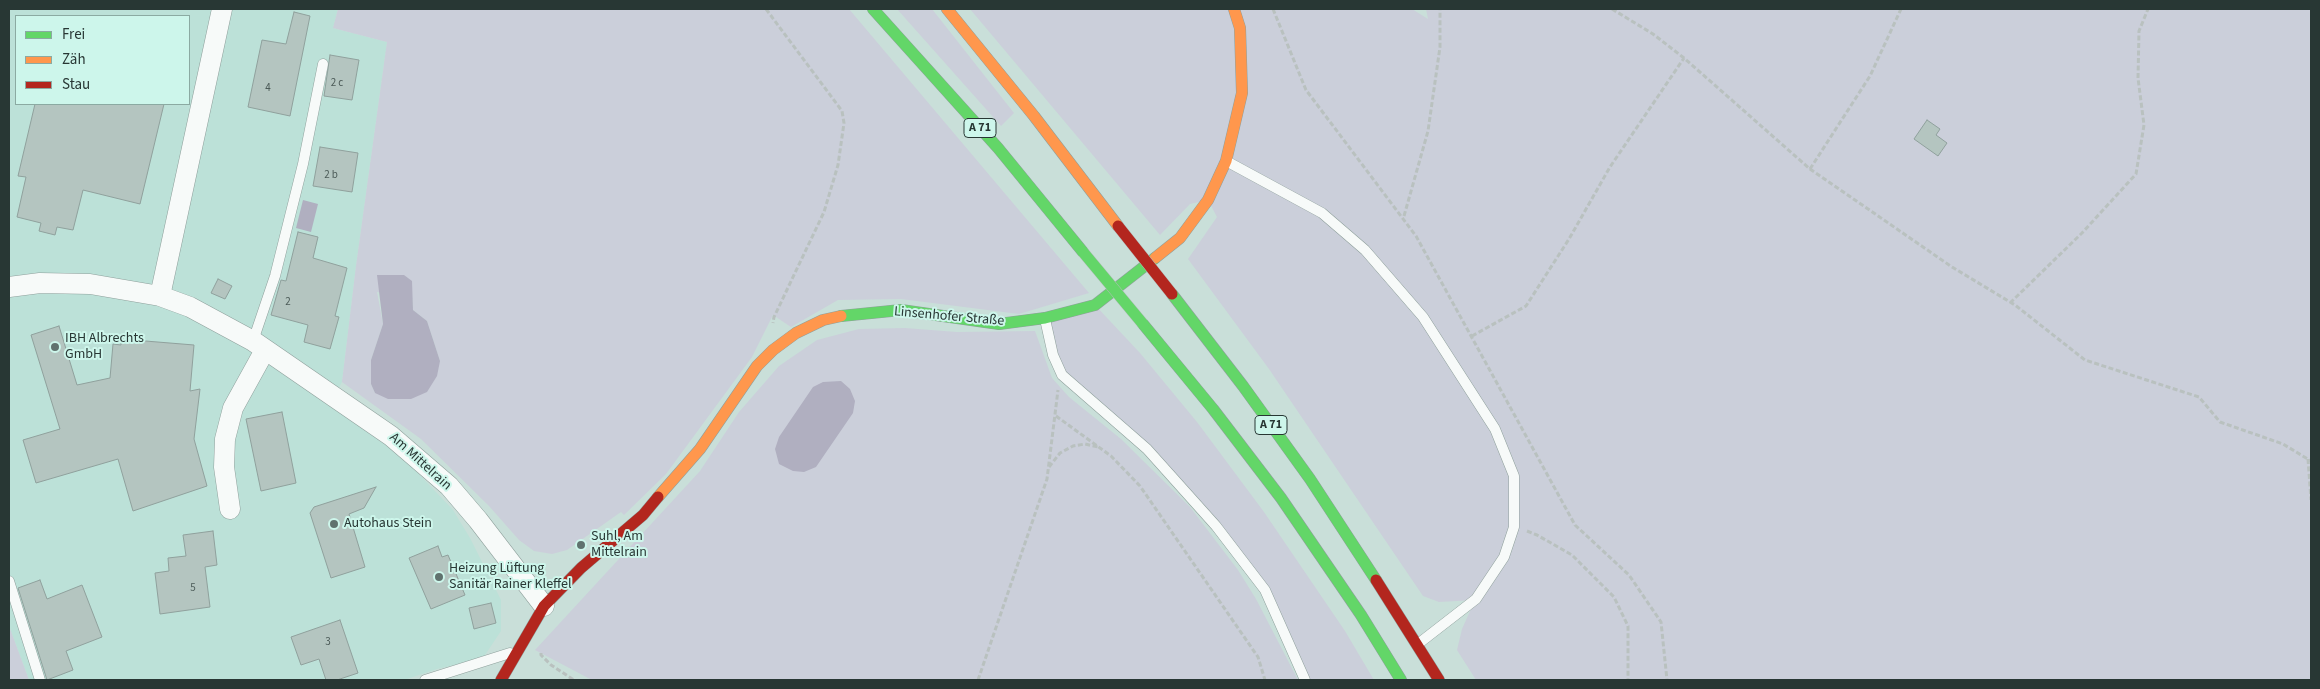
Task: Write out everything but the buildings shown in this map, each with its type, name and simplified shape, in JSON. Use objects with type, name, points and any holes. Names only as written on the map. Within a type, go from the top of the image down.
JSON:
[{"type":"main road","name":"A 71","points":[[873,9],[998,148],[1214,409],[1281,498],[1361,615],[1401,680]]},
{"type":"main road","name":"A 71","points":[[946,9],[1034,116],[1242,386],[1310,479],[1439,680]]},
{"type":"main road","name":"Linsenhofer Straße","points":[[501,680],[516,651],[544,606],[581,568],[643,515],[700,449],[757,366],[773,350],[796,333],[823,320],[858,313],[900,310],[999,324],[1045,318],[1095,305],[1180,238],[1208,200],[1226,161],[1242,93],[1240,28],[1234,9]]},
{"type":"street","points":[[160,296],[222,9]]},
{"type":"street","name":"Am Mittelrain","points":[[9,287],[40,283],[90,284],[160,296],[190,307],[259,346],[391,436],[448,486],[478,520],[544,606]]},
{"type":"street","points":[[230,509],[224,467],[225,438],[233,408],[259,346]]},
{"type":"lane","points":[[259,346],[274,276],[303,164],[323,64]]},
{"type":"lane","points":[[1226,161],[1322,213],[1365,250],[1423,317],[1495,429],[1514,476],[1514,527],[1504,557],[1476,600],[1418,645]]},
{"type":"lane","points":[[1045,318],[1054,355],[1062,375],[1147,449],[1216,526],[1265,590],[1305,680]]},
{"type":"lane","points":[[9,581],[40,680]]},
{"type":"lane","points":[[425,680],[516,651]]},
{"type":"path","points":[[766,9],[842,111],[844,123],[838,165],[824,212],[774,317],[770,340],[773,350]]},
{"type":"path","points":[[1273,9],[1306,90],[1404,216],[1575,525],[1629,575],[1661,622],[1667,680]]},
{"type":"path","points":[[1404,216],[1428,131],[1440,47],[1440,9]]},
{"type":"path","points":[[1612,9],[1653,34],[1684,58],[1810,169],[1952,267],[2010,303],[2085,360],[2199,397],[2220,422],[2283,444],[2310,460],[2311,500]]},
{"type":"path","points":[[1810,169],[1870,76],[1901,9]]},
{"type":"path","points":[[2010,303],[2082,233],[2136,174],[2144,125],[2138,78],[2139,31],[2148,9]]},
{"type":"path","points":[[1472,336],[1526,306],[1569,239],[1610,167],[1684,58]]},
{"type":"path","points":[[978,680],[1046,479],[1056,416],[1056,400],[1062,375]]},
{"type":"path","points":[[1056,416],[1101,448],[1140,486],[1258,657],[1265,680]]},
{"type":"path","points":[[1048,468],[1060,453],[1073,446],[1085,444],[1101,448]]},
{"type":"path","points":[[1514,527],[1537,535],[1572,555],[1614,597],[1628,626],[1628,680]]},
{"type":"path","points":[[542,646],[541,655],[551,665],[574,680]]},
{"type":"shaded area","points":[[9,9],[338,9],[333,28],[387,42],[342,382],[329,405],[392,449],[453,510],[470,538],[501,600],[501,631],[483,658],[437,669],[404,680],[29,680],[9,626]]},
{"type":"shaded area","points":[[338,9],[849,9],[1089,293],[1019,314],[901,299],[838,300],[791,327],[773,315],[752,357],[666,474],[624,515],[621,512],[567,550],[552,554],[534,551],[519,540],[489,506],[421,439],[342,382],[387,42],[333,28]],"holes":[[[377,292],[412,297],[413,310],[427,321],[440,361],[375,393],[371,384],[371,360],[383,324]]]},
{"type":"shaded area","points":[[897,9],[932,9],[1014,113],[1001,126]]},
{"type":"shaded area","points":[[970,9],[1412,9],[1428,19],[1426,9],[2311,9],[2311,680],[1476,680],[1457,650],[1462,629],[1475,600],[1439,602],[1423,596],[1269,369],[1188,259],[1217,217],[1208,200],[1190,204],[1160,235]]},
{"type":"shaded area","points":[[1095,305],[1140,353],[1197,422],[1264,512],[1345,631],[1374,680],[1305,680],[1265,590],[1147,449],[1062,375],[1045,318]]},
{"type":"shaded area","points":[[905,328],[957,332],[1035,331],[1052,378],[1069,397],[1121,439],[1190,507],[1238,570],[1256,599],[1298,680],[592,680],[535,650],[700,471],[739,412],[779,366],[817,340],[859,329]]},
{"type":"shaded area","points":[[9,626],[29,680],[9,680]]},
{"type":"water","points":[[303,200],[318,204],[311,232],[296,228]]},
{"type":"water","points":[[377,275],[404,275],[412,281],[413,310],[427,321],[440,361],[437,376],[427,392],[411,399],[388,399],[375,393],[371,384],[371,360],[383,324]]},
{"type":"water","points":[[841,381],[850,389],[855,401],[853,413],[816,467],[804,472],[793,471],[779,464],[775,449],[779,437],[813,387],[823,382]]},
{"type":"traffic: fast","points":[[873,9],[998,148],[1083,252]]},
{"type":"traffic: fast","points":[[1083,252],[1143,324]]},
{"type":"traffic: fast","points":[[841,316],[901,310],[999,324],[1045,318],[1095,305],[1155,258]]},
{"type":"traffic: fast","points":[[1172,294],[1243,386],[1310,479],[1376,580]]},
{"type":"traffic: fast","points":[[1143,324],[1213,409],[1281,498],[1361,615],[1401,680]]},
{"type":"traffic: slow","points":[[947,9],[1034,116],[1118,226]]},
{"type":"traffic: slow","points":[[1155,258],[1180,238],[1208,200],[1226,161],[1242,93],[1240,28],[1234,9]]},
{"type":"traffic: slow","points":[[658,497],[700,449],[757,366],[773,350],[796,333],[823,320],[841,316]]},
{"type":"traffic: jam","points":[[1118,226],[1172,294]]},
{"type":"traffic: jam","points":[[501,680],[544,606],[581,568],[643,515],[658,497]]},
{"type":"traffic: jam","points":[[1376,580],[1439,680]]},
{"type":"place","name":"IBH Albrechts GmbH","points":[[55,347]]},
{"type":"place","name":"Autohaus Stein","points":[[334,524]]},
{"type":"place","name":"Suhl, Am Mittelrain","points":[[581,545]]},
{"type":"place","name":"Heizung Lüftung Sanitär Rainer Kleffel","points":[[439,577]]}]
